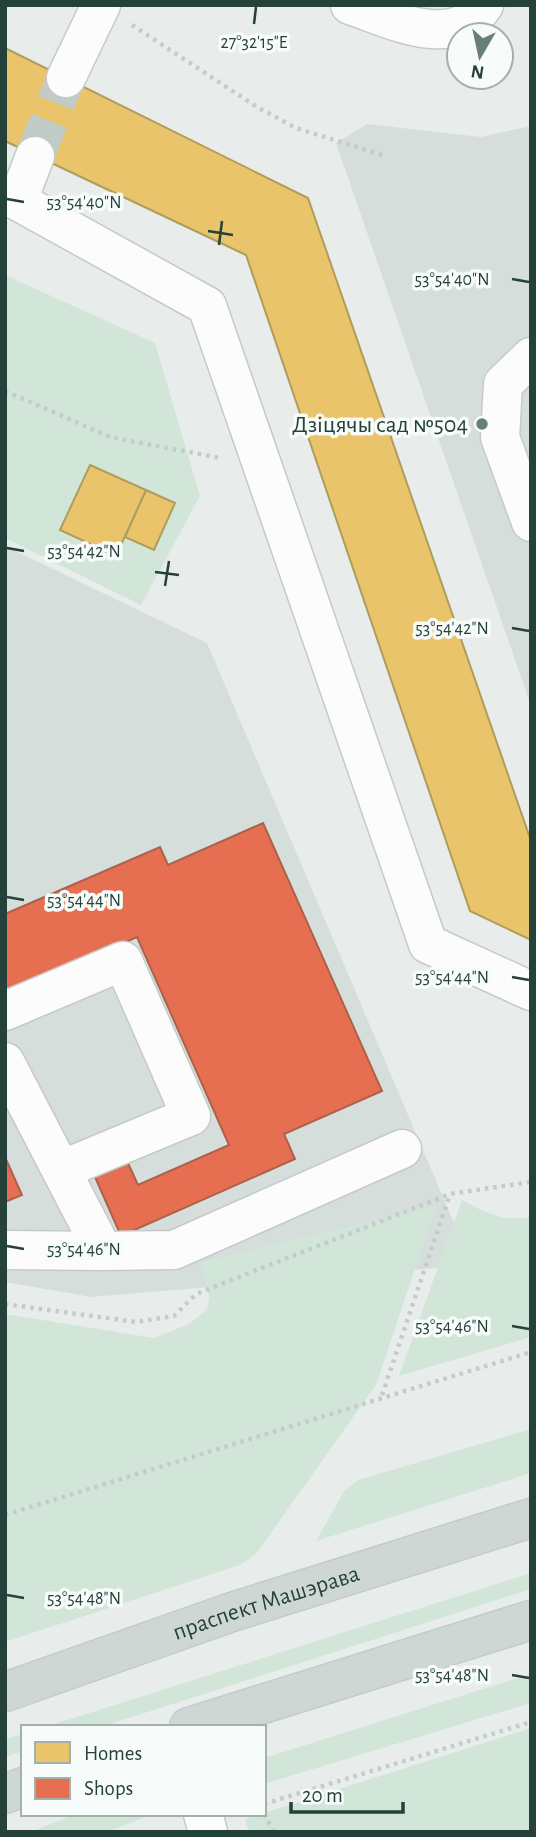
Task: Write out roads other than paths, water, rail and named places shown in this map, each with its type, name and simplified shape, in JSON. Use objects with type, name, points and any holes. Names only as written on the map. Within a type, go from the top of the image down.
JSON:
[{"type":"main road","name":"праспект Машэрава","points":[[5,1692],[232,1612],[531,1518]]},
{"type":"main road","points":[[195,1725],[531,1620]]},
{"type":"lane","points":[[350,5],[400,22],[448,32],[477,17],[484,5]]},
{"type":"lane","points":[[66,78],[112,12]]},
{"type":"lane","points":[[35,156],[11,197],[207,306],[428,944],[531,991]]},
{"type":"lane","points":[[531,357],[503,384],[500,437],[531,522]]},
{"type":"lane","points":[[5,1011],[123,961],[191,1116],[61,1170]]},
{"type":"lane","points":[[5,1062],[103,1251]]},
{"type":"lane","points":[[5,1250],[174,1250],[402,1149]]},
{"type":"tunnel","points":[[35,156],[66,78]]},
{"type":"place","name":"Дзіцячы сад №504","points":[[482,424]]}]
